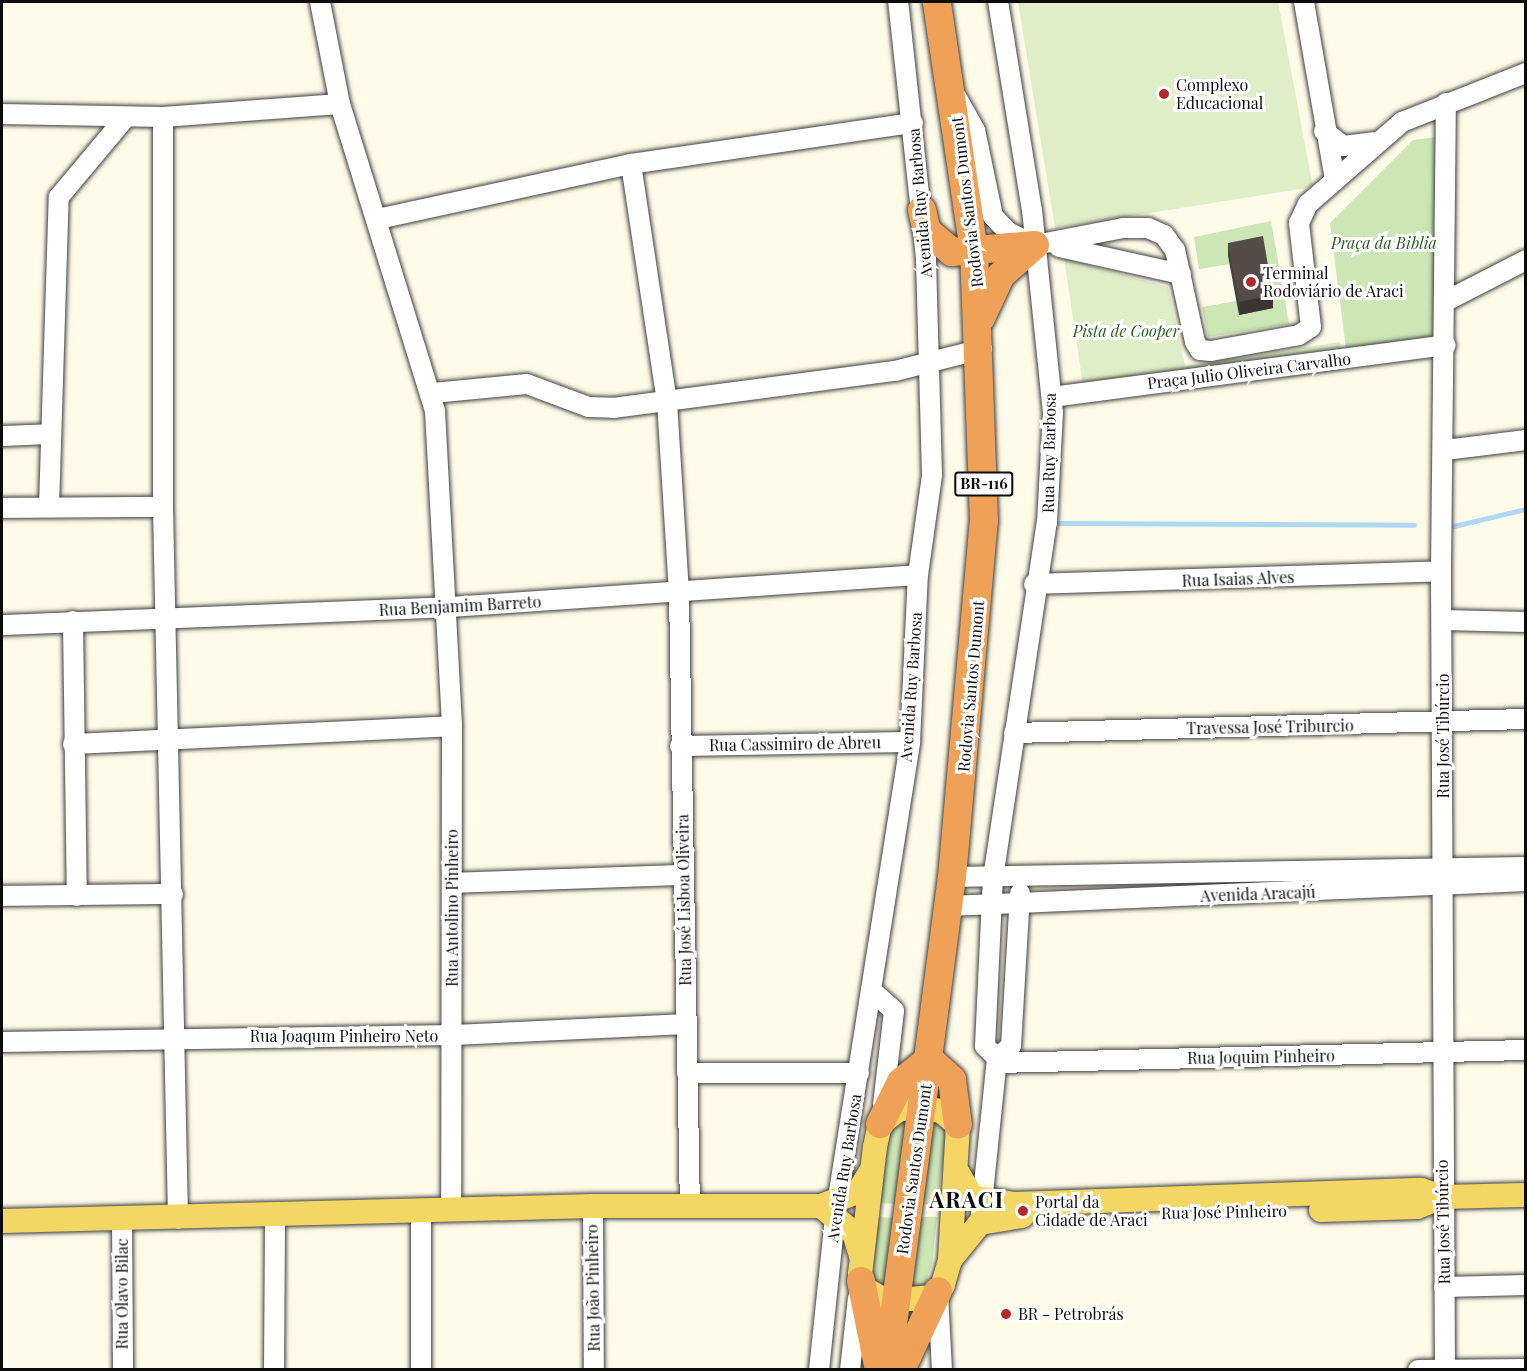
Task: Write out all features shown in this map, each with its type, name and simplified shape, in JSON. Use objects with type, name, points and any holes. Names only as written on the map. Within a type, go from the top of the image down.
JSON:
[{"type":"highway","name":"Rodovia Santos Dumont","points":[[887,1370],[949,906],[982,569],[980,320],[974,251],[954,92],[937,2]]},
{"type":"highway","points":[[922,210],[927,231],[942,249],[974,251],[1044,245]]},
{"type":"highway","points":[[980,320],[1001,275],[1044,245]]},
{"type":"highway","points":[[880,1124],[901,1082],[928,1059],[952,1080],[958,1125]]},
{"type":"highway","points":[[861,1270],[879,1370]]},
{"type":"highway","points":[[901,1370],[938,1291]]},
{"type":"main road","points":[[861,1270],[872,1170],[880,1124],[898,1110],[923,1108],[941,1111],[958,1125],[958,1173],[950,1260]]},
{"type":"main road","points":[[2,1221],[275,1217],[593,1206],[831,1208],[858,1192],[872,1170]]},
{"type":"main road","points":[[831,1208],[858,1240],[861,1270],[875,1297],[896,1302],[917,1302],[938,1291],[950,1260],[981,1212],[958,1173]]},
{"type":"main road","name":"Rua José Pinheiro","points":[[981,1212],[1021,1216],[1417,1208],[1442,1197],[1526,1195]]},
{"type":"street","name":"Rua Antolino Pinheiro","points":[[320,2],[340,104],[433,393],[449,607],[452,726],[451,1210]]},
{"type":"street","name":"Avenida Ruy Barbosa","points":[[819,1370],[831,1208],[859,1073],[910,742],[918,575],[932,475],[930,362],[922,210],[897,2]]},
{"type":"street","name":"Rua Ruy Barbosa","points":[[997,1060],[985,1046],[990,905],[1034,584],[1049,501],[1052,397],[1044,245],[998,2]]},
{"type":"street","points":[[1304,2],[1324,131],[1335,180]]},
{"type":"street","points":[[1335,180],[1376,141],[1402,122],[1526,73]]},
{"type":"street","points":[[954,92],[975,130],[993,216],[1044,245],[1181,274]]},
{"type":"street","name":"Rua José Tibúrcio","points":[[1445,1369],[1442,1197],[1443,620],[1441,571],[1445,450],[1446,103]]},
{"type":"street","points":[[2,114],[163,117],[340,104]]},
{"type":"street","points":[[163,117],[164,618],[173,894],[178,1219]]},
{"type":"street","points":[[49,507],[60,197],[125,118]]},
{"type":"street","points":[[378,219],[631,164],[913,123]]},
{"type":"street","points":[[1324,131],[1343,146],[1376,141]]},
{"type":"street","name":"Rua José Lisboa Oliveira","points":[[631,164],[667,402],[679,593],[690,1208]]},
{"type":"street","name":"Praça Julio Oliveira Carvalho","points":[[1044,245],[1123,228],[1148,228],[1171,242],[1200,350],[1299,335],[1311,327],[1313,317],[1299,223],[1308,204],[1335,180]]},
{"type":"street","points":[[1446,301],[1526,260]]},
{"type":"street","name":"Praça Julio Oliveira Carvalho","points":[[1052,397],[1446,345]]},
{"type":"street","points":[[433,393],[521,384],[600,409],[895,371],[982,349]]},
{"type":"street","points":[[2,436],[51,434]]},
{"type":"street","points":[[1445,450],[1526,440]]},
{"type":"street","points":[[2,508],[163,507]]},
{"type":"street","name":"Rua Isaias Alves","points":[[1034,584],[1441,571]]},
{"type":"street","name":"Rua Benjamim Barreto","points":[[2,625],[449,607],[918,575]]},
{"type":"street","points":[[1443,620],[1526,622]]},
{"type":"street","points":[[74,621],[73,744],[77,896]]},
{"type":"street","name":"Travessa José Triburcio","points":[[1014,733],[1526,720]]},
{"type":"street","points":[[73,744],[169,737],[452,726]]},
{"type":"street","name":"Rua Cassimiro de Abreu","points":[[680,746],[910,742]]},
{"type":"street","name":"Avenida Aracajú","points":[[949,906],[1020,904],[1442,878],[1526,867]]},
{"type":"street","points":[[452,883],[684,874]]},
{"type":"street","name":"Avenida Aracajú","points":[[952,877],[1442,878],[1526,881]]},
{"type":"street","points":[[981,1212],[997,1060],[1011,1046],[1020,878]]},
{"type":"street","points":[[2,896],[173,894]]},
{"type":"street","points":[[871,990],[894,1011],[880,1124]]},
{"type":"street","name":"Rua Joaqum Pinheiro Neto","points":[[2,1042],[453,1035],[687,1024]]},
{"type":"street","name":"Rua Joquim Pinheiro","points":[[997,1060],[1442,1054],[1526,1050]]},
{"type":"street","points":[[687,1073],[859,1073]]},
{"type":"street","name":"Rua João Pinheiro","points":[[593,1206],[594,1370]]},
{"type":"street","points":[[421,1212],[421,1370]]},
{"type":"street","points":[[274,1370],[275,1217]]},
{"type":"street","name":"Rua Olavo Bilac","points":[[122,1219],[123,1370]]},
{"type":"street","points":[[850,1370],[861,1270]]},
{"type":"street","points":[[1444,1287],[1526,1286]]},
{"type":"street","points":[[938,1291],[942,1370]]},
{"type":"street","points":[[1418,1370],[1526,1369]]},
{"type":"green space","name":"Complexo Educacional","points":[[1018,2],[1278,2],[1313,187],[1055,228]]},
{"type":"green space","name":"Praça da Biblia","points":[[1437,137],[1433,337],[1346,349],[1330,223],[1413,140]]},
{"type":"green space","points":[[1271,221],[1289,324],[1208,337],[1202,307],[1237,301],[1229,256],[1230,264],[1199,269],[1194,237]]},
{"type":"green space","name":"Pista de Cooper","points":[[1064,258],[1168,287],[1185,366],[1340,342],[1341,351],[1084,392]]},
{"type":"green space","points":[[912,1117],[899,1204],[878,1203],[891,1130]]},
{"type":"green space","points":[[929,1118],[946,1131],[943,1159],[937,1204],[919,1204]]},
{"type":"green space","points":[[877,1217],[896,1218],[889,1294],[873,1282]]},
{"type":"green space","points":[[914,1217],[937,1217],[932,1265],[923,1289],[906,1294]]},
{"type":"building","name":"Terminal Rodoviário de Araci","points":[[1263,236],[1273,295],[1239,302],[1228,243]]},
{"type":"waterway","points":[[1454,526],[1526,509]]},
{"type":"waterway","points":[[1060,523],[1414,525]]},
{"type":"place","name":"Complexo Educacional","points":[[1164,94]]},
{"type":"place","name":"Terminal Rodoviário de Araci","points":[[1251,282]]},
{"type":"place","name":"Portal da Cidade de Araci","points":[[1023,1211]]},
{"type":"place","name":"BR - Petrobrás","points":[[1006,1314]]},
{"type":"district","name":"ARACI","points":[[967,1200]]}]
